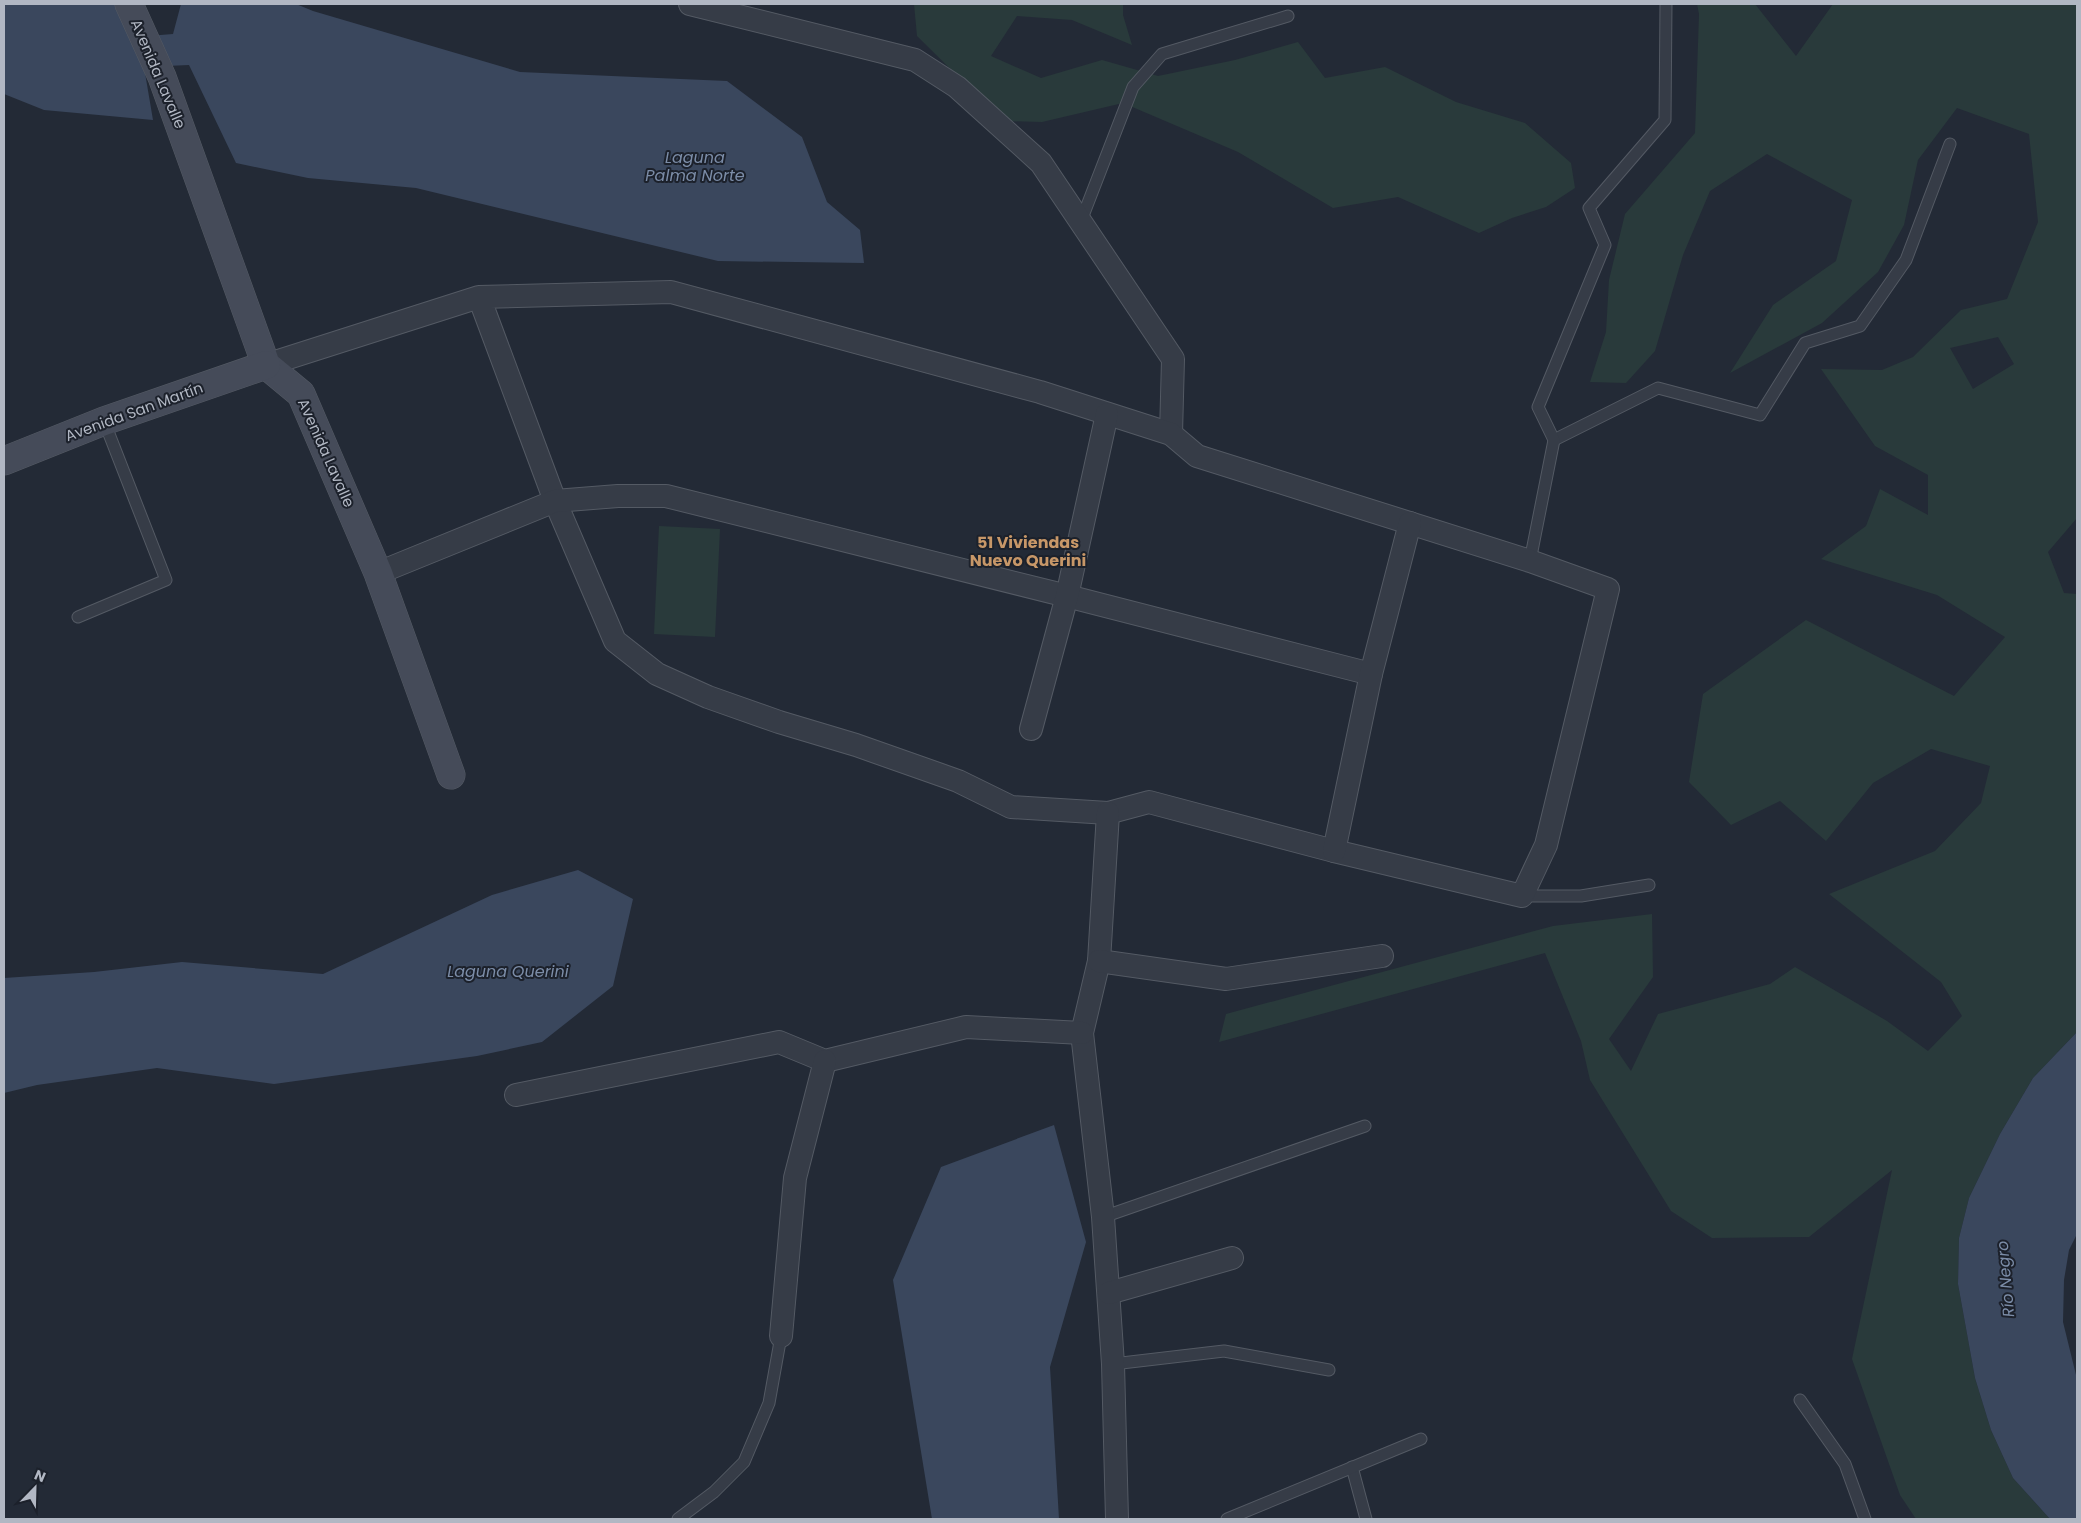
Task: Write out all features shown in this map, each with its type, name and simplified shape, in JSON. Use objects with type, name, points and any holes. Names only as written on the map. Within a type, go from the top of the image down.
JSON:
[{"type":"street","name":"Avenida Lavalle","points":[[129,4],[162,77],[266,365],[301,394],[378,572],[451,775]]},
{"type":"street","points":[[690,4],[915,60],[957,87],[1041,163],[1173,360],[1170,434]]},
{"type":"street","points":[[266,365],[479,297],[671,292],[1040,392],[1170,434],[1197,456],[1530,561],[1608,589],[1546,845],[1522,896],[1334,851],[1149,802],[1108,813],[1011,807],[958,781],[856,745],[779,722],[708,697],[657,674],[615,641],[555,501],[479,297]]},
{"type":"street","name":"Avenida San Martín","points":[[4,461],[104,421],[266,365]]},
{"type":"street","points":[[1031,729],[1067,596],[1106,414]]},
{"type":"street","points":[[378,572],[555,501],[618,496],[666,496],[1371,674]]},
{"type":"street","points":[[1334,851],[1371,674],[1410,523]]},
{"type":"street","points":[[1108,813],[1099,961],[1082,1033],[1103,1217],[1109,1293],[1117,1519]]},
{"type":"street","points":[[1099,961],[1226,979],[1382,956]]},
{"type":"street","points":[[516,1095],[779,1042],[825,1061],[966,1027],[1082,1033]]},
{"type":"street","points":[[781,1336],[795,1178],[825,1061]]},
{"type":"street","points":[[1109,1293],[1232,1258]]},
{"type":"lane","points":[[1530,561],[1554,440],[1538,406],[1604,245],[1589,208],[1665,120],[1666,4]]},
{"type":"lane","points":[[1081,222],[1133,87],[1162,54],[1288,16]]},
{"type":"lane","points":[[1554,440],[1658,388],[1760,415],[1805,343],[1860,326],[1896,275],[1906,260],[1950,144]]},
{"type":"lane","points":[[78,617],[166,580],[104,421]]},
{"type":"lane","points":[[1522,896],[1581,896],[1650,885]]},
{"type":"lane","points":[[1103,1217],[1365,1126]]},
{"type":"lane","points":[[678,1519],[714,1492],[744,1462],[769,1403],[781,1336]]},
{"type":"lane","points":[[1113,1364],[1224,1351],[1329,1370]]},
{"type":"lane","points":[[1800,1400],[1845,1464],[1865,1519]]},
{"type":"lane","points":[[1227,1519],[1421,1439]]},
{"type":"lane","points":[[1352,1468],[1366,1519]]},
{"type":"shaded area","points":[[914,4],[1123,4],[1123,15],[1132,45],[1072,20],[1017,16],[991,56],[1041,78],[1102,60],[1158,76],[1235,60],[1298,42],[1325,78],[1385,67],[1456,102],[1525,123],[1571,163],[1575,188],[1546,207],[1512,218],[1479,233],[1398,197],[1333,208],[1238,152],[1123,103],[1042,122],[1003,121],[917,36]]},
{"type":"shaded area","points":[[1697,4],[1755,4],[1796,56],[1833,4],[2077,4],[2077,518],[2048,552],[2064,593],[2077,594],[2077,1032],[2033,1078],[2000,1134],[1969,1198],[1959,1238],[1958,1284],[1975,1378],[1991,1430],[2013,1478],[2050,1519],[1916,1519],[1900,1495],[1852,1359],[1892,1170],[1809,1237],[1712,1238],[1671,1211],[1590,1080],[1581,1041],[1545,953],[1219,1042],[1226,1014],[1553,926],[1652,914],[1653,977],[1609,1039],[1631,1071],[1658,1014],[1770,984],[1795,967],[1887,1021],[1928,1051],[1962,1016],[1941,982],[1829,894],[1935,851],[1981,803],[1990,766],[1931,749],[1873,783],[1826,841],[1780,801],[1731,825],[1689,782],[1703,694],[1806,620],[1954,696],[2005,637],[1937,595],[1821,559],[1866,526],[1880,489],[1928,515],[1928,475],[1875,446],[1821,369],[1882,370],[1913,357],[1961,310],[2007,299],[2038,222],[2029,134],[1957,108],[1918,160],[1904,225],[1878,272],[1822,323],[1730,373],[1773,305],[1836,261],[1852,200],[1767,154],[1710,191],[1683,255],[1655,351],[1626,383],[1590,382],[1606,332],[1609,280],[1625,214],[1695,133],[1699,14]],"holes":[[[1998,337],[2014,364],[1973,389],[1950,348]]]},
{"type":"shaded area","points":[[659,526],[720,529],[715,637],[654,634]]},
{"type":"water","name":"Laguna Palma Norte","points":[[4,4],[118,4],[135,37],[173,34],[181,4],[296,4],[313,11],[520,72],[727,81],[802,137],[827,202],[860,230],[864,263],[718,261],[416,188],[308,178],[236,163],[189,65],[144,67],[153,120],[44,110],[4,94]]},
{"type":"water","name":"Laguna Querini","points":[[578,870],[633,899],[613,986],[542,1042],[477,1056],[274,1084],[157,1068],[37,1085],[4,1093],[4,978],[94,972],[182,962],[323,974],[492,895]]},
{"type":"water","name":"Río Negro","points":[[2077,1032],[2077,1234],[2069,1250],[2064,1280],[2063,1322],[2077,1379],[2077,1519],[2050,1519],[2013,1478],[1991,1430],[1975,1378],[1958,1284],[1959,1238],[1969,1198],[2000,1134],[2033,1078]]},
{"type":"water","points":[[1054,1125],[1086,1242],[1050,1367],[1059,1519],[932,1519],[893,1280],[941,1167]]},
{"type":"district","name":"51 Viviendas Nuevo Querini","points":[[1028,551]]}]
